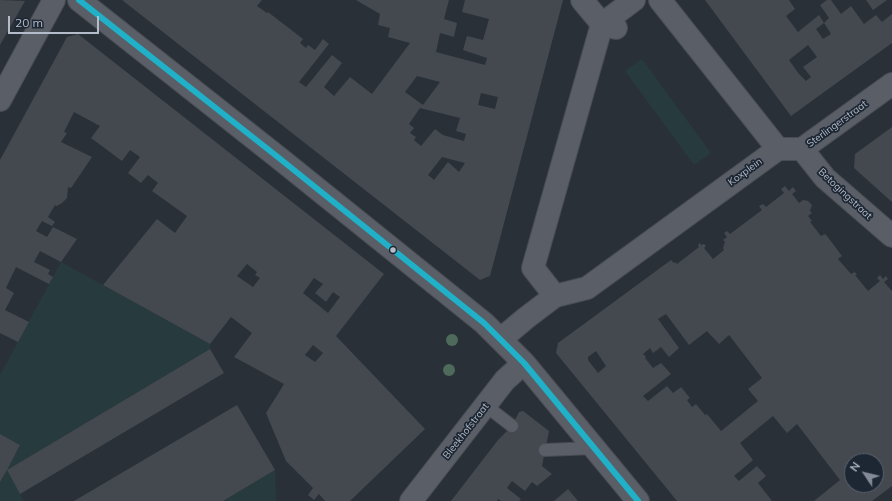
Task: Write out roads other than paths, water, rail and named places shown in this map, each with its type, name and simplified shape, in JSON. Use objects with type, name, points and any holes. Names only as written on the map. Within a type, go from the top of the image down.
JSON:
[{"type":"street","points":[[0,100],[54,0]]},
{"type":"street","points":[[79,0],[484,323],[524,363],[638,501]]},
{"type":"street","points":[[582,0],[609,26]]},
{"type":"street","points":[[555,296],[533,268],[609,26],[634,0]]},
{"type":"street","points":[[660,0],[778,149]]},
{"type":"street","name":"Sterlingerstraat","points":[[778,149],[802,149],[892,84]]},
{"type":"street","name":"Koxplein","points":[[501,339],[555,296],[587,288],[778,149]]},
{"type":"street","name":"Betogingstraat","points":[[802,149],[825,178],[892,236]]},
{"type":"street","name":"Bleekhofstraat","points":[[411,501],[505,380],[524,363]]},
{"type":"lane","points":[[485,405],[512,426]]},
{"type":"lane","points":[[545,450],[594,448]]}]
